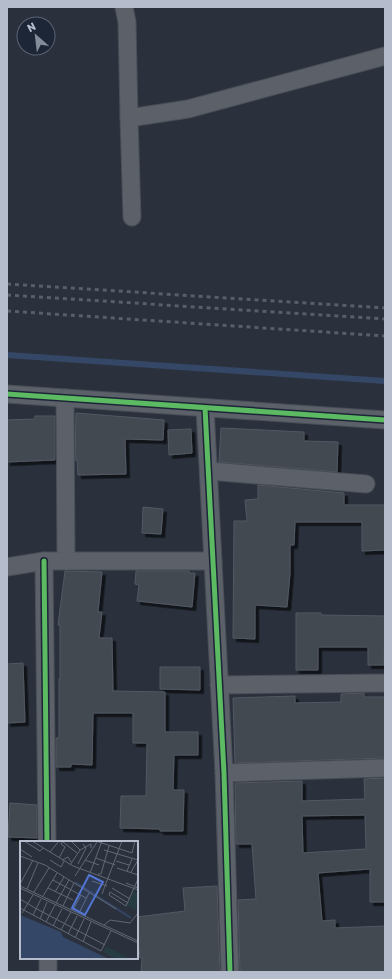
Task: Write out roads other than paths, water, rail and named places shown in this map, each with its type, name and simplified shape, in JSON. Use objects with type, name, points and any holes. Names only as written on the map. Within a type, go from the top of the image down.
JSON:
[{"type":"street","points":[[124,7],[127,22],[128,118],[132,217]]},
{"type":"street","points":[[128,118],[188,109],[385,56]]},
{"type":"street","points":[[7,394],[385,420]]},
{"type":"street","points":[[65,398],[66,561]]},
{"type":"street","points":[[205,408],[224,773],[230,972]]},
{"type":"street","points":[[209,471],[366,484]]},
{"type":"street","points":[[7,567],[44,561],[213,561]]},
{"type":"street","points":[[44,561],[47,841]]},
{"type":"street","points":[[219,685],[385,683]]},
{"type":"street","points":[[224,773],[385,768]]},
{"type":"street","points":[[48,959],[48,972]]},
{"type":"waterway","points":[[7,355],[385,381]]},
{"type":"railway","points":[[7,284],[385,308]]},
{"type":"railway","points":[[7,295],[385,319]]},
{"type":"railway","points":[[7,311],[385,336]]}]
